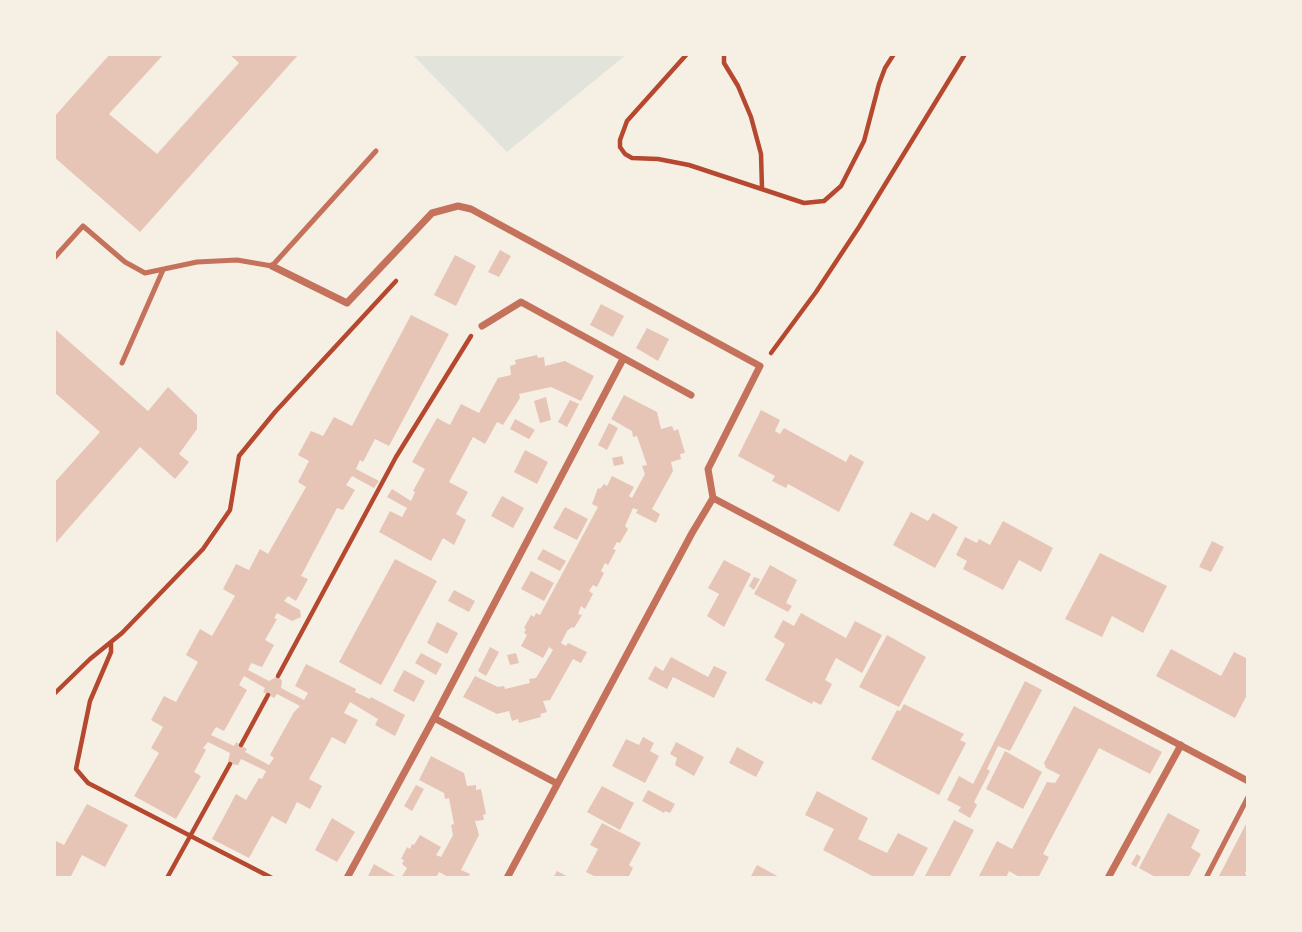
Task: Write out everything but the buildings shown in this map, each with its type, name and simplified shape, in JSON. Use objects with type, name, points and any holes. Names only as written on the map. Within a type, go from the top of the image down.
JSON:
[{"type":"street","points":[[272,267],[347,303],[432,213],[458,206],[471,209],[760,366],[708,469],[713,498],[556,783],[507,878]]},
{"type":"street","points":[[482,326],[521,302],[691,396]]},
{"type":"street","points":[[347,878],[623,359]]},
{"type":"street","points":[[713,498],[1248,781]]},
{"type":"street","points":[[434,718],[556,783]]},
{"type":"street","points":[[1108,878],[1181,745]]},
{"type":"lane","points":[[54,258],[83,226],[125,262],[145,273],[197,262],[237,260],[272,267],[376,151]]},
{"type":"lane","points":[[122,363],[163,270]]},
{"type":"lane","points":[[1206,878],[1248,797]]},
{"type":"path","points":[[687,54],[627,121],[620,147],[625,154],[632,158],[681,163],[804,203],[824,201],[841,186],[860,150],[882,76],[894,54]]},
{"type":"path","points":[[724,54],[724,63],[738,86],[751,117],[761,154],[761,188]]},
{"type":"path","points":[[760,366],[785,335],[859,227],[965,54]]},
{"type":"path","points":[[54,694],[111,642],[203,549],[230,510],[239,456],[275,412],[400,278]]},
{"type":"path","points":[[278,676],[396,457],[466,341],[482,326]]},
{"type":"path","points":[[111,642],[111,652],[90,701],[76,769],[88,783],[272,878]]},
{"type":"path","points":[[241,745],[268,695]]},
{"type":"path","points":[[167,878],[230,764]]},
{"type":"shaded area","points":[[412,54],[627,54],[507,152]]}]
